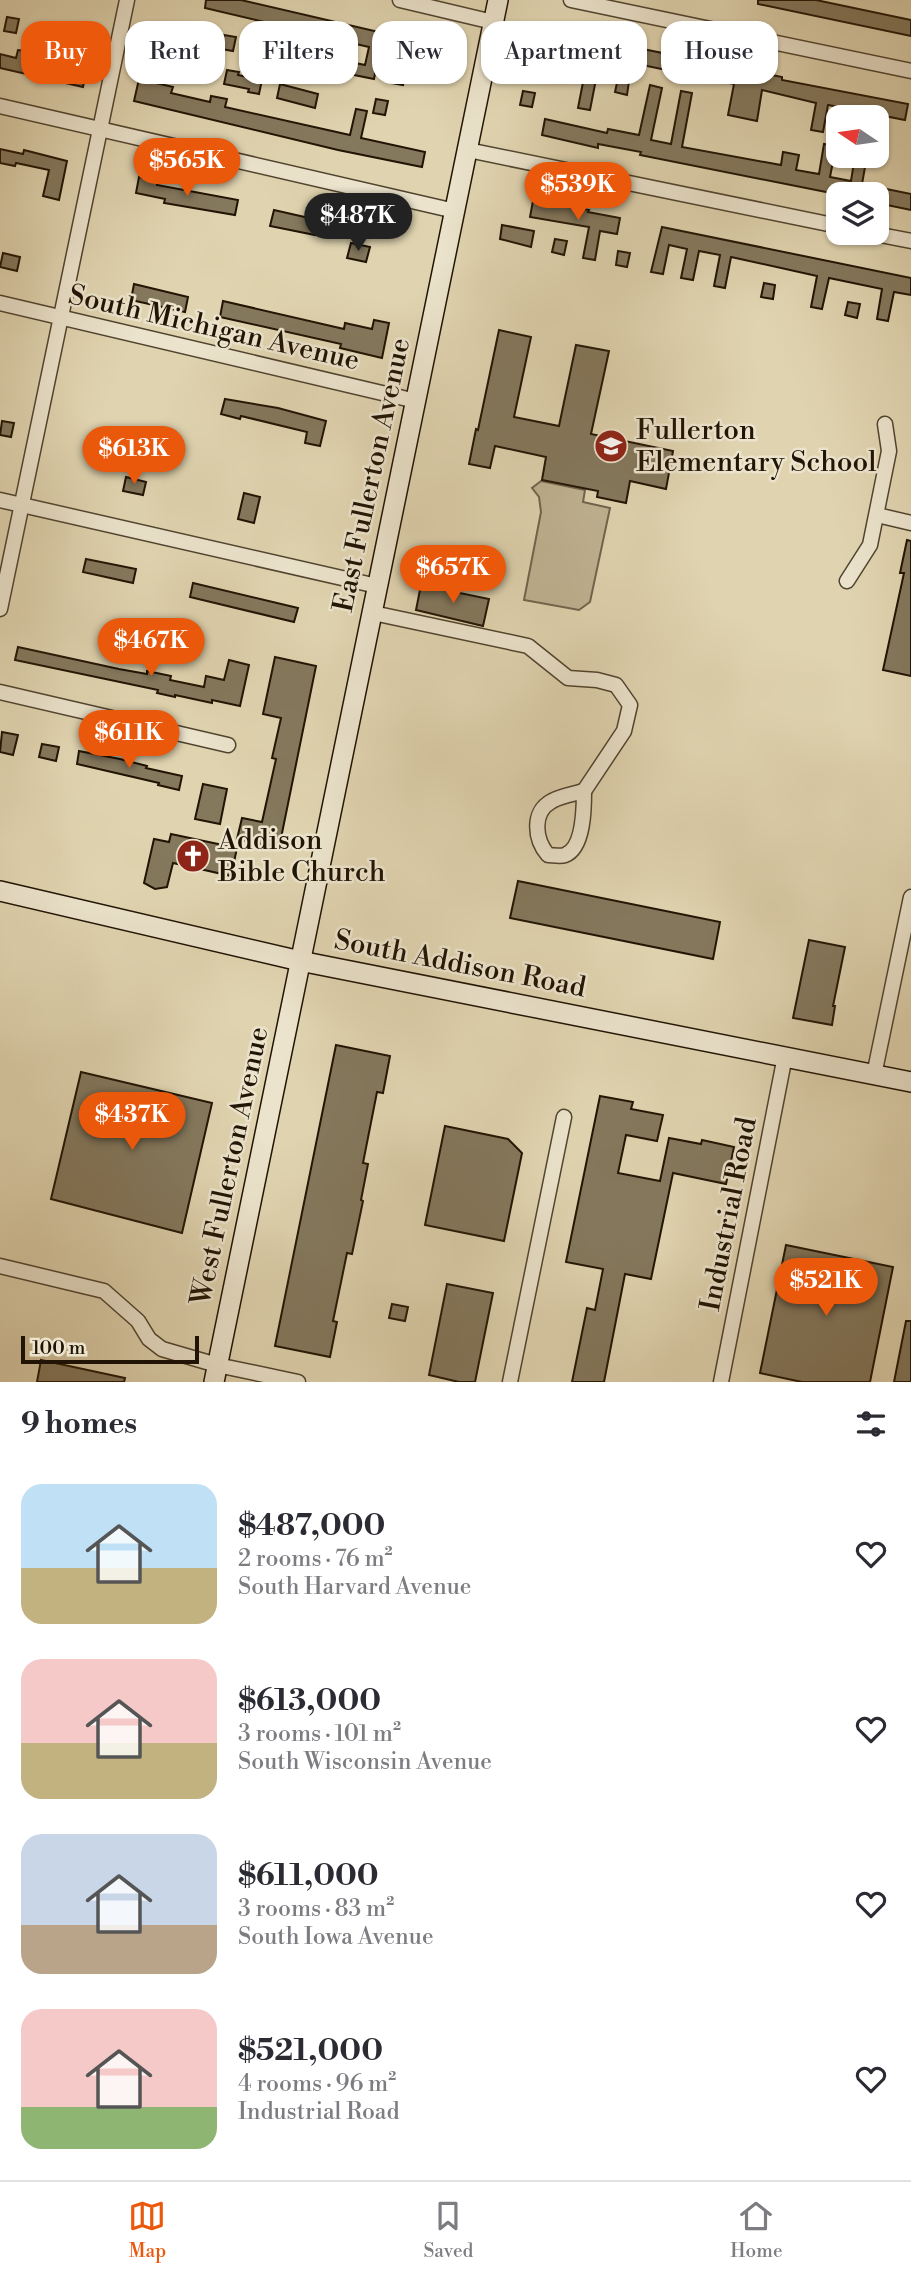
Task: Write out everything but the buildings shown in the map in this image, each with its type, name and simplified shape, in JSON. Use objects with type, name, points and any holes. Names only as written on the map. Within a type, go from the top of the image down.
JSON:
[{"type":"street","points":[[0,609],[127,0]]},
{"type":"street","points":[[400,0],[490,21]]},
{"type":"street","name":"East Fullerton Avenue","points":[[494,21],[498,0]]},
{"type":"street","points":[[571,0],[911,71]]},
{"type":"street","name":"East Fullerton Avenue","points":[[300,961],[481,84]]},
{"type":"street","points":[[0,106],[455,211]]},
{"type":"street","points":[[468,150],[826,224]]},
{"type":"street","points":[[889,237],[911,241]]},
{"type":"street","name":"South Michigan Avenue","points":[[0,303],[416,401]]},
{"type":"street","points":[[847,581],[870,545],[889,451],[885,424]]},
{"type":"street","points":[[0,500],[377,586]]},
{"type":"street","points":[[877,515],[911,523]]},
{"type":"street","points":[[373,613],[528,646],[568,678],[597,680],[616,685],[631,705],[624,731],[584,790],[584,813],[579,836],[572,850],[563,856],[548,855],[539,845],[537,825],[541,810],[551,802],[584,790]]},
{"type":"street","points":[[0,692],[228,745]]},
{"type":"street","name":"South Addison Road","points":[[0,891],[300,961],[911,1083]]},
{"type":"street","points":[[874,1075],[911,897]]},
{"type":"street","name":"West Fullerton Avenue","points":[[216,1374],[300,961]]},
{"type":"street","name":"Industrial Road","points":[[721,1382],[785,1056]]},
{"type":"street","points":[[510,1382],[564,1117]]},
{"type":"street","points":[[0,1266],[104,1291],[138,1321],[149,1339],[162,1349],[216,1374],[298,1382]]},
{"type":"shaded area","points":[[541,481],[585,490],[583,502],[610,508],[590,602],[579,610],[524,600],[541,512],[539,497],[532,488]]},
{"type":"place","name":"Fullerton Elementary School","points":[[611,446]]},
{"type":"place","name":"Addison Bible Church","points":[[193,856]]}]
